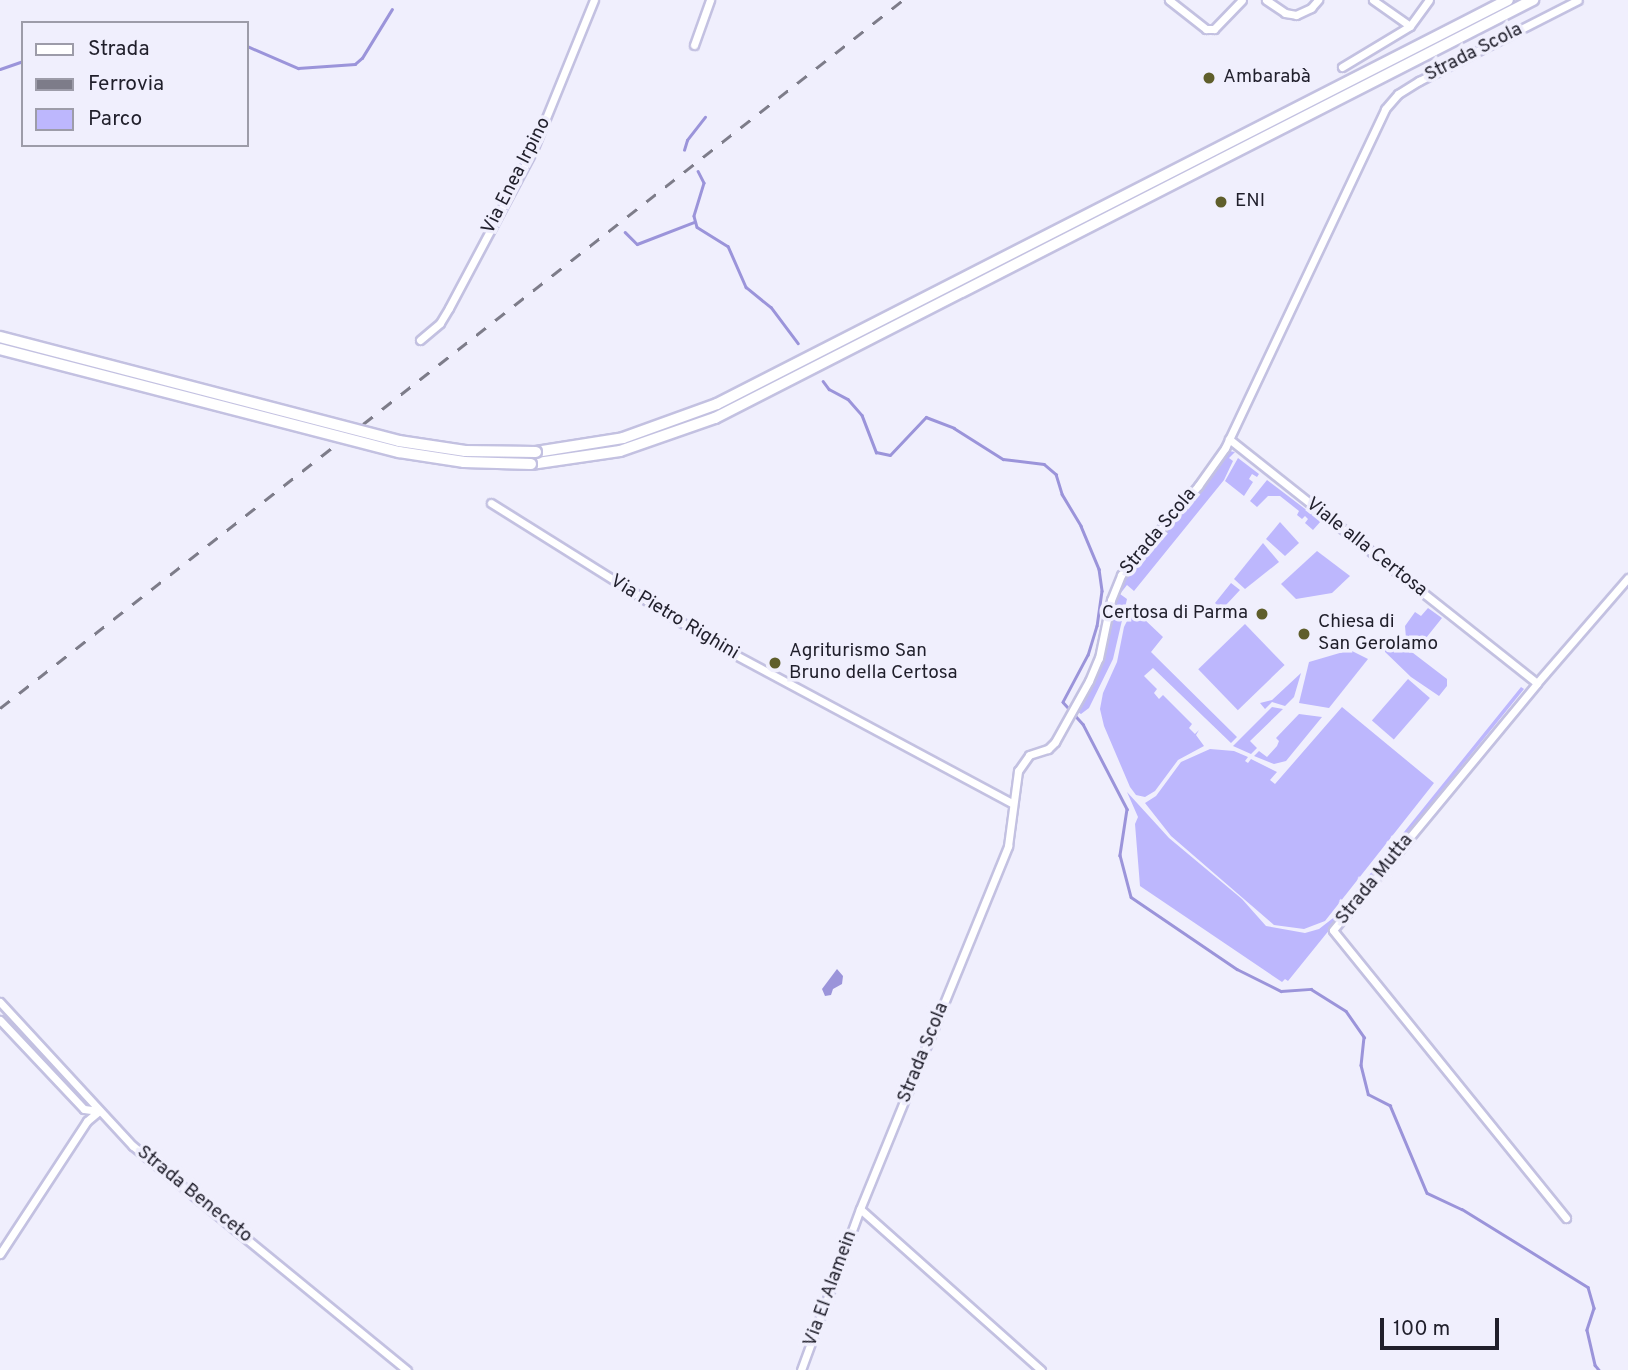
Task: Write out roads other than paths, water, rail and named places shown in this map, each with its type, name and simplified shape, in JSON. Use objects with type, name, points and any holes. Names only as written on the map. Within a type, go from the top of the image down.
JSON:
[{"type":"highway","points":[[0,337],[399,441],[465,451],[536,452],[578,448],[630,436],[717,404],[1508,0]]},
{"type":"highway","points":[[0,349],[399,452],[464,462],[530,464],[620,451],[715,418],[1533,0]]},
{"type":"street","name":"Via Enea Irpino","points":[[421,340],[440,323],[449,308],[533,150],[594,0]]},
{"type":"street","points":[[694,45],[710,0]]},
{"type":"street","points":[[1169,0],[1206,29],[1219,27],[1242,0]]},
{"type":"street","points":[[1266,0],[1285,13],[1296,15],[1311,8],[1318,0]]},
{"type":"street","points":[[1373,0],[1410,26]]},
{"type":"street","points":[[1342,67],[1410,26],[1429,0]]},
{"type":"street","name":"Strada Scola","points":[[860,1209],[1008,846],[1013,822],[1012,803],[1022,761],[1029,755],[1048,748],[1074,709],[1097,663],[1111,600],[1121,575],[1203,480],[1229,439],[1388,104],[1402,91],[1427,76],[1578,0]]},
{"type":"street","name":"Viale alla Certosa","points":[[1229,439],[1537,682]]},
{"type":"street","name":"Via Pietro Righini","points":[[491,503],[719,646],[1012,803]]},
{"type":"street","name":"Strada Mutta","points":[[1566,1218],[1333,930],[1537,682],[1628,578]]},
{"type":"street","name":"Strada Beneceto","points":[[0,1002],[133,1146],[407,1370]]},
{"type":"street","points":[[0,1020],[84,1109],[99,1111]]},
{"type":"street","points":[[0,1254],[87,1121],[99,1111]]},
{"type":"street","points":[[860,1209],[1041,1370]]},
{"type":"street","name":"Via El Alamein","points":[[801,1370],[860,1209]]},
{"type":"waterway","points":[[248,46],[298,68],[355,64],[362,58],[392,9]]},
{"type":"waterway","points":[[0,69],[21,62]]},
{"type":"waterway","points":[[684,150],[687,140],[705,117]]},
{"type":"waterway","points":[[698,171],[704,183],[694,216],[697,227],[728,246],[746,287],[771,307],[798,343]]},
{"type":"waterway","points":[[625,232],[637,244],[694,222]]},
{"type":"waterway","points":[[823,381],[829,389],[848,399],[862,415],[876,452],[890,455],[926,417],[954,428],[1003,459],[1044,464],[1056,474],[1062,494],[1081,526],[1099,569],[1102,591],[1097,626],[1088,655],[1063,702],[1083,724],[1127,809],[1120,855],[1131,897],[1237,969],[1281,991],[1311,989],[1346,1011],[1364,1037],[1361,1065],[1368,1094],[1390,1105],[1427,1193],[1462,1209],[1588,1287],[1594,1308],[1587,1330],[1595,1365],[1599,1370]]},
{"type":"railway","points":[[363,424],[903,0]]},
{"type":"railway","points":[[0,708],[336,445]]},
{"type":"place","name":"Ambarabà","points":[[1209,78]]},
{"type":"place","name":"ENI","points":[[1221,202]]},
{"type":"place","name":"Certosa di Parma","points":[[1262,614]]},
{"type":"place","name":"Chiesa di San Gerolamo","points":[[1304,634]]},
{"type":"place","name":"Agriturismo San Bruno della Certosa","points":[[775,663]]}]
